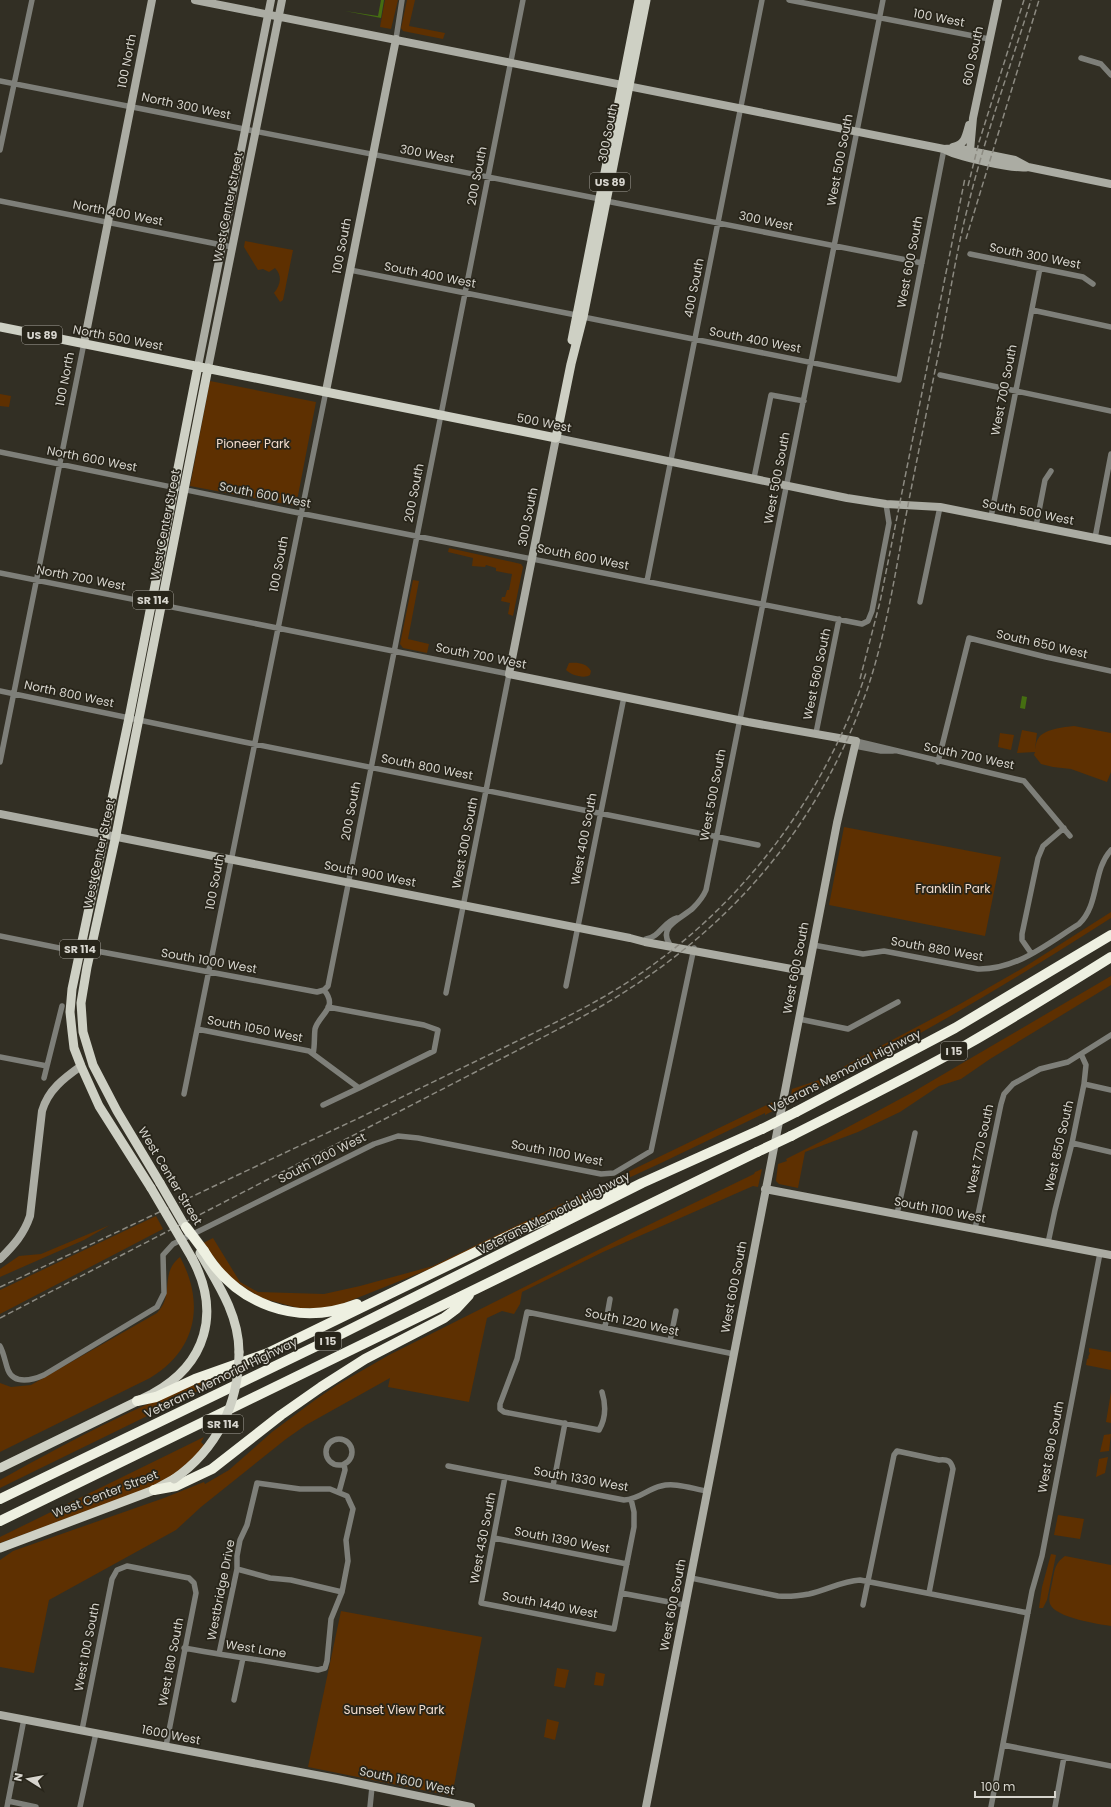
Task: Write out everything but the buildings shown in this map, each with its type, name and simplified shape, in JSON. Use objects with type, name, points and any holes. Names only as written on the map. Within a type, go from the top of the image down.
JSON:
[{"type":"highway","name":"Veterans Memorial Highway","points":[[0,1499],[334,1338],[642,1183],[762,1129],[796,1112],[955,1028],[1111,935]]},
{"type":"highway","name":"I 15","points":[[0,1521],[791,1136],[906,1078],[1033,1006],[1111,957]]},
{"type":"highway","points":[[137,1401],[156,1397],[195,1379],[253,1359],[569,1209],[620,1187],[642,1183]]},
{"type":"highway","points":[[186,1227],[199,1254],[236,1289],[257,1302],[287,1311],[310,1313],[333,1311],[392,1289],[405,1286]]},
{"type":"highway","points":[[154,1490],[176,1486],[212,1469],[281,1415],[321,1387],[365,1359],[448,1316],[473,1291]]},
{"type":"main road","name":"300 South","points":[[556,438],[571,364],[570,348],[580,316],[603,200],[625,85],[639,0]]},
{"type":"main road","name":"300 South","points":[[625,85],[646,0]]},
{"type":"main road","name":"North 500 West","points":[[0,327],[208,368]]},
{"type":"main road","name":"West Center Street","points":[[186,1227],[102,1085],[89,1056],[82,1021],[82,999],[116,835],[134,719],[179,488],[198,366]]},
{"type":"main road","name":"West Center Street","points":[[179,488],[208,368]]},
{"type":"main road","name":"500 West","points":[[208,368],[556,438]]},
{"type":"main road","name":"West Center Street","points":[[0,1548],[154,1490],[174,1479],[201,1456],[222,1427],[235,1391],[239,1367],[236,1328],[228,1304],[199,1254],[151,1188],[103,1112],[74,1048],[70,1012],[72,989],[105,833],[134,719]]},
{"type":"main road","points":[[82,999],[77,1011],[83,1057],[81,1066],[88,1069],[122,1131],[158,1179]]},
{"type":"main road","name":"West Center Street","points":[[0,1468],[160,1390],[178,1375],[192,1358],[201,1343],[206,1324],[208,1305],[207,1295],[200,1275],[199,1254]]},
{"type":"main road","name":"SR 114","points":[[0,1555],[30,1536]]},
{"type":"street","points":[[0,150],[32,0]]},
{"type":"street","name":"100 North","points":[[0,762],[152,0]]},
{"type":"street","points":[[195,0],[857,132],[944,150],[954,154],[1010,166],[1021,168],[1028,167]]},
{"type":"street","name":"West Center Street","points":[[208,368],[232,247],[270,0]]},
{"type":"street","name":"West Center Street","points":[[198,366],[222,245],[282,0]]},
{"type":"street","points":[[396,39],[402,0]]},
{"type":"street","name":"200 South","points":[[324,990],[328,986],[523,0]]},
{"type":"street","name":"400 South","points":[[647,581],[762,0]]},
{"type":"street","name":"100 West","points":[[789,0],[989,39]]},
{"type":"street","name":"West 500 South","points":[[669,943],[666,938],[667,931],[679,917],[691,910],[703,896],[764,604],[883,0]]},
{"type":"street","name":"600 South","points":[[973,118],[998,0]]},
{"type":"street","name":"100 South","points":[[184,1094],[254,744],[279,628],[396,39]]},
{"type":"street","points":[[1081,58],[1101,64],[1111,75]]},
{"type":"street","name":"North 300 West","points":[[0,81],[250,131]]},
{"type":"street","points":[[944,150],[959,146],[963,142],[973,118]]},
{"type":"street","points":[[970,151],[973,118]]},
{"type":"street","name":"300 West","points":[[250,131],[488,177],[834,247],[922,263]]},
{"type":"street","points":[[953,148],[1015,160],[1028,167],[1111,184]]},
{"type":"street","name":"West 600 South","points":[[899,380],[944,150]]},
{"type":"street","name":"North 400 West","points":[[0,201],[232,247]]},
{"type":"street","name":"South 300 West","points":[[970,254],[1083,277],[1093,284]]},
{"type":"street","name":"West 700 South","points":[[991,517],[1040,268]]},
{"type":"street","name":"South 400 West","points":[[350,270],[899,380]]},
{"type":"street","points":[[1032,310],[1111,327]]},
{"type":"street","points":[[940,375],[1111,411]]},
{"type":"street","points":[[754,478],[770,395],[804,401]]},
{"type":"street","name":"500 West","points":[[556,438],[843,497],[875,502]]},
{"type":"street","name":"300 South","points":[[509,674],[556,438]]},
{"type":"street","name":"North 600 West","points":[[0,452],[179,488]]},
{"type":"street","points":[[1095,538],[1111,454]]},
{"type":"street","points":[[1036,526],[1045,480],[1051,471]]},
{"type":"street","name":"South 600 West","points":[[179,488],[864,623],[868,621],[871,616],[890,520],[886,504]]},
{"type":"street","name":"South 500 West","points":[[875,502],[888,499],[924,502],[940,507],[1111,541]]},
{"type":"street","name":"South 500 West","points":[[875,502],[940,507]]},
{"type":"street","points":[[920,602],[940,507]]},
{"type":"street","name":"North 700 West","points":[[0,573],[157,604]]},
{"type":"street","name":"South 700 West","points":[[157,604],[800,732],[816,733],[853,743]]},
{"type":"street","name":"West 560 South","points":[[816,733],[840,619]]},
{"type":"street","name":"South 650 West","points":[[938,762],[969,638],[1046,658],[1111,671]]},
{"type":"street","name":"West 300 South","points":[[446,993],[509,674]]},
{"type":"street","name":"North 800 West","points":[[0,691],[134,719]]},
{"type":"street","name":"West 400 South","points":[[566,986],[624,697]]},
{"type":"street","name":"South 800 West","points":[[134,719],[601,812],[758,845]]},
{"type":"street","name":"South 700 West","points":[[800,732],[811,737],[883,747],[938,762],[1024,781],[1070,836]]},
{"type":"street","name":"West 600 South","points":[[646,1807],[798,1019],[853,743]]},
{"type":"street","name":"South 900 West","points":[[0,814],[116,835],[231,860],[645,942],[694,950],[711,951],[723,956],[808,972]]},
{"type":"street","points":[[1031,953],[1022,940],[1022,934],[1038,858],[1040,851],[1047,842],[1064,828]]},
{"type":"street","name":"South 880 West","points":[[813,945],[863,954],[884,951],[981,969],[1000,968],[1010,965],[1084,918],[1091,906],[1100,868],[1111,850]]},
{"type":"street","points":[[646,939],[656,936],[667,923],[679,917]]},
{"type":"street","points":[[0,936],[79,952]]},
{"type":"street","name":"South 900 West","points":[[630,938],[669,943],[694,950]]},
{"type":"street","name":"South 1000 West","points":[[91,950],[317,992],[324,990]]},
{"type":"street","name":"South 1100 West","points":[[478,1150],[607,1175],[614,1173],[651,1151],[694,950]]},
{"type":"street","points":[[313,1054],[316,1029],[329,1003],[327,994],[324,990]]},
{"type":"street","points":[[798,1019],[848,1029],[898,1002]]},
{"type":"street","points":[[44,1078],[62,1006]]},
{"type":"street","points":[[323,1105],[434,1051],[438,1030],[424,1025],[328,1007]]},
{"type":"street","name":"South 1050 West","points":[[197,1029],[309,1051],[359,1088]]},
{"type":"street","name":"West 770 South","points":[[975,1229],[1004,1094],[1013,1084],[1040,1069],[1064,1064],[1111,1035]]},
{"type":"street","name":"West 850 South","points":[[1048,1243],[1072,1143],[1084,1084],[1086,1065],[1081,1054]]},
{"type":"street","points":[[0,1057],[47,1066]]},
{"type":"street","points":[[0,1259],[19,1240],[25,1230],[30,1216],[42,1111],[45,1102],[60,1082],[81,1066]]},
{"type":"street","points":[[1084,1084],[1111,1090]]},
{"type":"street","points":[[898,1214],[915,1133]]},
{"type":"street","name":"South 1200 West","points":[[0,1346],[10,1374],[20,1380],[28,1380],[44,1375],[157,1307],[164,1293],[163,1255],[173,1244],[374,1144],[398,1136],[418,1138],[478,1150]]},
{"type":"street","points":[[1072,1143],[1111,1152]]},
{"type":"street","name":"South 1100 West","points":[[765,1189],[1111,1255]]},
{"type":"street","name":"West 890 South","points":[[991,1807],[1028,1613],[1042,1556],[1100,1253]]},
{"type":"street","points":[[605,1327],[610,1299]]},
{"type":"street","points":[[670,1341],[676,1311]]},
{"type":"street","name":"South 1220 West","points":[[565,1423],[504,1412],[500,1409],[500,1404],[517,1359],[527,1312],[734,1354]]},
{"type":"street","points":[[553,1486],[565,1423],[599,1430],[603,1421],[605,1408],[602,1392]]},
{"type":"street","points":[[341,1438],[350,1445],[352,1450],[350,1458],[344,1464],[332,1462],[326,1456],[326,1447],[332,1440],[341,1438]]},
{"type":"street","points":[[863,1605],[894,1455],[897,1451],[940,1460],[947,1460],[951,1462],[953,1469],[928,1593]]},
{"type":"street","points":[[237,1568],[270,1578],[291,1580],[342,1592],[348,1561],[346,1540],[353,1509],[347,1496],[339,1492],[345,1470],[344,1464]]},
{"type":"street","name":"South 1330 West","points":[[448,1466],[624,1500],[631,1499],[661,1486],[678,1486],[707,1491]]},
{"type":"street","name":"West 430 South","points":[[481,1603],[505,1476]]},
{"type":"street","name":"Westbridge Drive","points":[[220,1654],[237,1568],[237,1556],[240,1540],[247,1525],[257,1483],[300,1489],[330,1489],[339,1492]]},
{"type":"street","points":[[631,1499],[634,1512],[634,1523],[621,1593],[685,1605]]},
{"type":"street","name":"South 1390 West","points":[[494,1538],[627,1564]]},
{"type":"street","name":"West 100 South","points":[[82,1730],[112,1579],[117,1570],[127,1566],[189,1578],[194,1583]]},
{"type":"street","points":[[691,1578],[778,1596],[791,1597],[810,1594],[847,1581],[868,1582],[1028,1613]]},
{"type":"street","name":"West 180 South","points":[[166,1746],[184,1648],[196,1594],[194,1583]]},
{"type":"street","name":"West Lane","points":[[184,1648],[318,1670],[325,1668],[331,1619],[342,1592]]},
{"type":"street","name":"South 1440 West","points":[[481,1603],[614,1629],[621,1593]]},
{"type":"street","points":[[234,1700],[242,1658]]},
{"type":"street","name":"1600 West","points":[[0,1714],[337,1779]]},
{"type":"street","points":[[24,1719],[7,1804],[36,1807]]},
{"type":"street","points":[[80,1807],[96,1733]]},
{"type":"street","points":[[1003,1745],[1111,1766]]},
{"type":"street","points":[[1055,1807],[1064,1757]]},
{"type":"street","name":"South 1600 West","points":[[337,1779],[472,1807]]},
{"type":"street","points":[[370,1807],[372,1787]]},
{"type":"green space","points":[[385,0],[398,0],[391,29],[380,27]]},
{"type":"green space","points":[[407,0],[415,0],[409,26],[445,33],[443,39],[403,31],[401,28]]},
{"type":"green space","points":[[245,241],[293,250],[283,300],[280,302],[274,293],[280,281],[278,271],[275,268],[269,272],[263,269],[258,270],[244,247]]},
{"type":"green space","name":"Pioneer Park","points":[[210,381],[316,402],[296,506],[190,486]]},
{"type":"green space","points":[[0,394],[11,396],[9,407],[0,406]]},
{"type":"green space","points":[[449,548],[521,564],[523,567],[513,616],[508,614],[510,603],[501,601],[502,597],[505,597],[507,590],[509,590],[512,574],[496,571],[496,568],[486,565],[485,567],[472,566],[473,558],[448,552]]},
{"type":"green space","points":[[413,580],[419,581],[408,639],[429,644],[427,653],[403,648],[400,644]]},
{"type":"green space","points":[[569,663],[578,663],[587,666],[591,671],[590,675],[584,677],[571,673],[566,670]]},
{"type":"green space","points":[[1074,726],[1111,733],[1111,772],[1107,782],[1071,769],[1041,764],[1034,755],[1035,752],[1017,753],[1022,730],[1037,733],[1035,749],[1037,740],[1044,733],[1054,729]]},
{"type":"green space","points":[[1000,733],[1014,735],[1011,750],[998,747]]},
{"type":"green space","name":"Franklin Park","points":[[844,827],[1001,857],[985,936],[829,905]]},
{"type":"green space","points":[[1111,912],[1111,918],[995,990],[877,1057],[796,1097],[795,1100],[790,1102],[792,1089],[822,1079],[960,1004],[1023,968]]},
{"type":"green space","points":[[1111,976],[1111,985],[990,1059],[961,1079],[939,1086],[900,1112],[858,1132],[805,1152],[798,1188],[779,1184],[776,1181],[778,1164],[787,1161],[786,1159],[913,1092]]},
{"type":"green space","points":[[775,1101],[773,1111],[765,1115],[765,1113],[661,1163],[440,1265],[342,1304],[324,1308],[298,1308],[261,1298],[229,1277],[203,1243],[213,1238],[240,1282],[258,1292],[324,1294],[360,1286],[433,1266]]},
{"type":"green space","points":[[762,1169],[758,1187],[753,1186],[603,1252],[522,1292],[520,1304],[514,1314],[502,1311],[487,1318],[469,1402],[388,1387],[390,1378],[306,1425],[286,1439],[201,1507],[176,1530],[49,1600],[34,1673],[0,1667],[0,1560],[13,1551],[164,1498],[204,1482],[205,1484],[229,1470],[272,1432],[315,1400],[337,1385],[389,1355]]},
{"type":"green space","points":[[156,1216],[163,1229],[0,1314],[0,1290]]},
{"type":"green space","points":[[110,1225],[84,1240],[0,1277],[0,1269],[19,1256],[41,1254]]},
{"type":"green space","points":[[180,1257],[188,1274],[192,1291],[194,1308],[192,1324],[187,1340],[178,1354],[166,1367],[150,1378],[0,1452],[0,1383],[11,1387],[31,1385],[157,1313],[165,1299],[170,1270]]},
{"type":"green space","points":[[1089,1348],[1111,1352],[1111,1370],[1086,1365],[1090,1353]]},
{"type":"green space","points":[[233,1370],[233,1374],[0,1488],[0,1480],[85,1434],[173,1393]]},
{"type":"green space","points":[[1111,1392],[1111,1423],[1106,1422]]},
{"type":"green space","points":[[1111,1434],[1109,1451],[1100,1452],[1104,1435]]},
{"type":"green space","points":[[204,1437],[201,1442],[204,1445],[195,1456],[176,1473],[160,1484],[0,1543],[0,1537]]},
{"type":"green space","points":[[1108,1457],[1105,1473],[1096,1477],[1099,1459]]},
{"type":"green space","points":[[1058,1515],[1084,1519],[1080,1539],[1054,1535]]},
{"type":"green space","points":[[1051,1554],[1056,1555],[1047,1600],[1043,1608],[1039,1608],[1042,1587]]},
{"type":"green space","points":[[1065,1556],[1111,1565],[1111,1626],[1069,1617],[1054,1609],[1050,1604],[1049,1599],[1056,1568]]},
{"type":"green space","name":"Sunset View Park","points":[[341,1611],[482,1637],[452,1796],[308,1767]]},
{"type":"green space","points":[[557,1668],[569,1670],[565,1688],[554,1686]]},
{"type":"green space","points":[[596,1672],[605,1674],[603,1686],[594,1685]]},
{"type":"green space","points":[[547,1719],[559,1722],[555,1740],[544,1737]]},
{"type":"shaded area","points":[[381,0],[384,0],[381,18],[345,11],[378,16]]},
{"type":"shaded area","points":[[1022,696],[1027,697],[1025,709],[1020,708]]},
{"type":"railway","points":[[968,186],[979,142],[1024,0]]},
{"type":"railway","points":[[0,1318],[578,1019],[628,990],[674,958],[716,922],[754,883],[789,840],[819,794],[845,744],[867,690],[879,650],[964,222],[982,154],[1031,0]]},
{"type":"railway","points":[[966,239],[1039,0]]},
{"type":"railway","points":[[860,679],[880,602],[965,178]]},
{"type":"railway","points":[[0,1287],[359,1118],[588,1006],[634,978],[674,949],[710,917],[744,882],[775,845],[803,805],[827,763],[848,719],[866,673]]}]
